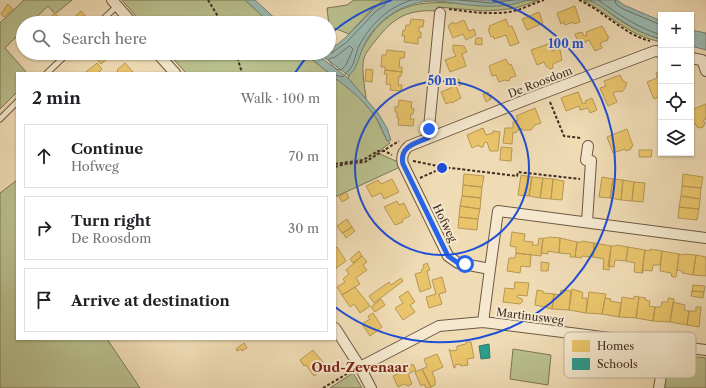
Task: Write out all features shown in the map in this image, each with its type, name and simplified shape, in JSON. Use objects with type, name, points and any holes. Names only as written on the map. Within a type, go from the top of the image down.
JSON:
[{"type":"street","points":[[115,3],[126,16]]},
{"type":"street","points":[[428,138],[440,13]]},
{"type":"street","name":"De Roosdom","points":[[402,159],[406,149],[409,146],[428,138],[655,51],[658,52]]},
{"type":"street","points":[[694,59],[702,60],[706,71]]},
{"type":"street","points":[[164,60],[173,72]]},
{"type":"street","points":[[587,222],[591,161],[586,160],[588,146]]},
{"type":"street","name":"Hofweg","points":[[402,159],[411,182],[448,256],[458,263],[490,269]]},
{"type":"street","points":[[483,322],[498,211],[706,238]]},
{"type":"street","name":"Martinusweg","points":[[360,367],[439,326],[483,322],[564,332]]},
{"type":"street","points":[[336,330],[360,367],[371,388]]},
{"type":"street","name":"Martinusweg","points":[[696,349],[706,350]]},
{"type":"street","points":[[659,388],[661,378]]},
{"type":"lane","points":[[105,16],[115,3]]},
{"type":"lane","points":[[48,72],[61,60]]},
{"type":"lane","points":[[0,118],[16,103]]},
{"type":"path","points":[[208,0],[218,16]]},
{"type":"path","points":[[440,13],[441,10],[445,9],[484,13],[516,10],[544,0]]},
{"type":"path","points":[[579,0],[619,27],[635,35],[655,42]]},
{"type":"path","points":[[238,60],[242,72]]},
{"type":"path","points":[[546,92],[564,136],[588,139],[588,146]]},
{"type":"path","points":[[336,164],[363,160],[378,151],[382,151],[365,162],[345,164],[336,167]]},
{"type":"path","points":[[402,159],[419,161],[443,167],[517,176],[518,172],[589,181]]},
{"type":"path","points":[[411,182],[443,167]]},
{"type":"path","points":[[323,388],[341,376],[360,367]]},
{"type":"green space","points":[[24,0],[72,0],[55,14],[48,6],[37,16],[16,16],[16,37],[5,48],[26,72],[16,72],[16,93],[0,109],[0,23]]},
{"type":"green space","points":[[122,0],[245,0],[262,16],[136,16]]},
{"type":"green space","points":[[354,0],[384,0],[372,9],[349,34],[336,29],[336,16],[328,16],[327,8],[347,5]]},
{"type":"green space","points":[[539,0],[516,8],[501,10],[484,11],[438,7],[438,11],[418,11],[402,16],[389,25],[371,46],[364,58],[363,67],[366,99],[348,78],[360,53],[376,28],[385,19],[407,7],[433,3]]},
{"type":"green space","points":[[583,0],[588,0],[596,4],[631,27],[658,38],[658,41],[638,35]]},
{"type":"green space","points":[[174,60],[313,60],[328,72],[185,72]]},
{"type":"green space","points":[[336,79],[366,105],[376,118],[385,137],[390,143],[375,154],[380,154],[398,162],[400,167],[336,197]]},
{"type":"green space","points":[[16,181],[16,340],[108,340],[140,388],[0,388],[0,193]]},
{"type":"green space","points":[[513,349],[551,355],[548,385],[510,379]]},
{"type":"green space","points":[[696,357],[706,358],[706,388],[663,388],[665,378],[696,378]]},
{"type":"green space","points":[[353,373],[362,388],[330,388]]},
{"type":"water","points":[[245,0],[255,0],[272,16],[262,16]]},
{"type":"water","points":[[384,0],[528,0],[520,3],[495,6],[478,6],[434,1],[404,7],[386,18],[372,32],[364,44],[354,70],[349,76],[328,60],[336,60],[336,46]]},
{"type":"water","points":[[590,0],[617,0],[624,5],[658,20],[658,38],[632,27]]},
{"type":"water","points":[[694,31],[706,33],[706,50],[694,47]]},
{"type":"water","points":[[313,60],[324,60],[348,78],[378,113],[387,128],[391,140],[387,141],[378,121],[369,109],[358,97],[336,79],[336,72],[328,72]]},
{"type":"building: Homes","points":[[8,4],[13,9],[4,17],[1,14]]},
{"type":"building: Homes","points":[[575,6],[580,22],[574,24],[573,22],[565,25],[564,22],[561,24],[557,13]]},
{"type":"building: Homes","points":[[81,11],[85,16],[76,16]]},
{"type":"building: Homes","points":[[539,12],[543,23],[527,30],[522,19]]},
{"type":"building: Homes","points":[[411,19],[424,20],[423,27],[419,27],[421,38],[418,37],[418,44],[404,42],[405,36],[402,36],[406,25],[410,25]]},
{"type":"building: Homes","points":[[506,19],[509,27],[512,26],[519,43],[510,46],[506,35],[494,39],[493,36],[491,37],[488,29],[490,29],[489,26]]},
{"type":"building: Homes","points":[[464,20],[469,31],[474,29],[476,35],[466,40],[463,34],[453,38],[448,26],[453,22],[455,24]]},
{"type":"building: Homes","points":[[602,26],[609,38],[607,38],[608,40],[600,43],[602,48],[595,51],[589,40],[579,45],[575,34],[582,32],[584,36],[587,35],[586,32]]},
{"type":"building: Homes","points":[[476,38],[482,38],[482,45],[475,44]]},
{"type":"building: Homes","points":[[551,43],[552,51],[557,49],[560,50],[562,60],[553,64],[553,68],[550,69],[544,62],[537,65],[531,50]]},
{"type":"building: Homes","points":[[453,45],[464,46],[467,52],[462,54],[466,66],[450,72],[445,60],[456,56],[453,51]]},
{"type":"building: Homes","points":[[387,50],[405,52],[404,58],[400,58],[399,67],[402,67],[402,72],[385,70],[385,67],[381,67],[382,55],[386,55]]},
{"type":"building: Homes","points":[[506,59],[509,65],[511,64],[516,76],[510,78],[509,81],[505,80],[499,82],[496,75],[492,76],[489,66]]},
{"type":"building: Homes","points":[[98,60],[106,60],[101,64]]},
{"type":"building: Homes","points":[[97,63],[102,69],[99,72],[86,72]]},
{"type":"building: Homes","points":[[125,63],[133,72],[117,72],[117,70]]},
{"type":"building: Homes","points":[[366,69],[373,70],[372,82],[365,81]]},
{"type":"building: Homes","points":[[385,70],[402,72],[401,76],[399,76],[398,85],[402,85],[401,91],[390,90],[391,85],[386,84],[387,74],[384,74]]},
{"type":"building: Homes","points":[[658,72],[658,97],[654,99],[647,82],[657,78],[656,73]]},
{"type":"building: Homes","points":[[620,75],[623,81],[627,83],[622,92],[618,91],[613,93],[617,102],[608,106],[600,88],[606,86],[604,81]]},
{"type":"building: Homes","points":[[459,79],[461,85],[456,86],[461,98],[452,103],[446,104],[441,92],[451,88],[449,83]]},
{"type":"building: Homes","points":[[488,92],[491,99],[486,102],[483,94]]},
{"type":"building: Homes","points":[[578,92],[583,104],[586,103],[585,101],[592,98],[597,110],[590,113],[588,108],[580,110],[579,106],[566,111],[561,98]]},
{"type":"building: Homes","points":[[399,100],[412,102],[411,108],[414,109],[410,119],[414,119],[413,126],[398,125],[399,118],[397,118],[395,107],[398,107]]},
{"type":"building: Homes","points":[[706,104],[706,119],[703,120],[705,123],[703,127],[697,127],[695,123],[694,124],[694,109]]},
{"type":"building: Homes","points":[[535,108],[541,123],[535,125],[531,130],[522,130],[521,128],[516,133],[513,132],[512,144],[503,143],[505,128],[513,128],[513,122],[518,120],[516,116]]},
{"type":"building: Homes","points":[[483,128],[486,135],[493,133],[493,131],[500,132],[498,151],[490,151],[487,142],[484,143],[483,147],[480,147],[479,145],[472,148],[467,135]]},
{"type":"building: Homes","points":[[627,129],[633,146],[631,149],[626,151],[625,149],[613,153],[607,137]]},
{"type":"building: Homes","points":[[501,147],[512,148],[511,161],[500,160]]},
{"type":"building: Homes","points":[[639,150],[652,150],[651,157],[639,157]]},
{"type":"building: Homes","points":[[464,174],[484,176],[482,187],[463,185]]},
{"type":"building: Homes","points":[[683,174],[703,177],[701,188],[682,186]]},
{"type":"building: Homes","points":[[521,175],[532,177],[529,196],[518,195]]},
{"type":"building: Homes","points":[[532,177],[543,178],[540,198],[529,196]]},
{"type":"building: Homes","points":[[602,177],[613,179],[610,198],[599,197]]},
{"type":"building: Homes","points":[[543,178],[553,179],[551,199],[540,198]]},
{"type":"building: Homes","points":[[392,179],[399,192],[384,199],[381,193],[372,197],[366,186],[378,180],[381,184]]},
{"type":"building: Homes","points":[[553,179],[564,181],[562,200],[551,199]]},
{"type":"building: Homes","points":[[613,179],[623,180],[621,200],[610,198]]},
{"type":"building: Homes","points":[[623,180],[634,182],[632,201],[621,200]]},
{"type":"building: Homes","points":[[634,182],[645,183],[643,202],[632,201]]},
{"type":"building: Homes","points":[[463,185],[482,187],[481,198],[462,196]]},
{"type":"building: Homes","points":[[682,186],[701,188],[700,199],[681,196]]},
{"type":"building: Homes","points":[[346,192],[349,198],[342,202],[339,197]]},
{"type":"building: Homes","points":[[462,196],[481,198],[480,209],[460,206]]},
{"type":"building: Homes","points":[[681,196],[700,199],[699,209],[679,207]]},
{"type":"building: Homes","points":[[397,201],[399,205],[404,203],[410,216],[402,220],[403,222],[395,225],[384,207]]},
{"type":"building: Homes","points":[[460,206],[480,209],[478,219],[459,217]]},
{"type":"building: Homes","points":[[679,207],[699,209],[697,220],[678,218]]},
{"type":"building: Homes","points":[[459,217],[478,219],[477,230],[458,228]]},
{"type":"building: Homes","points":[[347,219],[352,227],[342,233],[337,226]]},
{"type":"building: Homes","points":[[352,227],[355,231],[346,238],[343,233]]},
{"type":"building: Homes","points":[[512,232],[525,234],[524,241],[533,242],[532,245],[538,245],[539,238],[543,239],[541,256],[516,253],[516,247],[510,246]]},
{"type":"building: Homes","points":[[543,238],[560,238],[559,253],[548,251],[548,254],[541,253]]},
{"type":"building: Homes","points":[[560,238],[577,242],[575,257],[570,257],[571,254],[559,253]]},
{"type":"building: Homes","points":[[582,241],[594,243],[593,257],[575,257],[577,242]]},
{"type":"building: Homes","points":[[594,243],[611,246],[609,270],[603,269],[604,259],[593,257]]},
{"type":"building: Homes","points":[[616,245],[628,247],[626,261],[615,260],[614,267],[608,266],[611,246]]},
{"type":"building: Homes","points":[[628,247],[645,250],[642,273],[634,272],[635,263],[626,261]]},
{"type":"building: Homes","points":[[336,248],[346,261],[336,268]]},
{"type":"building: Homes","points":[[650,249],[662,251],[660,265],[653,265],[652,271],[643,270],[642,273],[645,250],[650,251]]},
{"type":"building: Homes","points":[[359,251],[362,256],[353,263],[350,259]]},
{"type":"building: Homes","points":[[662,251],[679,254],[676,277],[672,277],[671,273],[660,271]]},
{"type":"building: Homes","points":[[516,253],[531,255],[530,267],[521,266],[520,273],[507,271],[509,258],[515,258]]},
{"type":"building: Homes","points":[[679,254],[696,255],[693,275],[682,273],[682,271],[677,270]]},
{"type":"building: Homes","points":[[696,255],[706,257],[706,276],[693,275]]},
{"type":"building: Homes","points":[[362,256],[367,262],[363,265],[367,270],[356,278],[360,284],[342,295],[337,287],[345,282],[343,279],[349,274],[346,270]]},
{"type":"building: Homes","points":[[541,262],[549,263],[548,271],[541,271]]},
{"type":"building: Homes","points":[[427,263],[430,270],[427,271],[431,288],[420,292],[415,274],[422,272],[421,270],[424,268],[423,265]]},
{"type":"building: Homes","points":[[442,277],[446,292],[439,294],[442,304],[429,308],[426,297],[436,294],[432,280]]},
{"type":"building: Homes","points":[[401,278],[403,281],[374,303],[369,296],[389,282],[391,285]]},
{"type":"building: Homes","points":[[515,282],[529,283],[527,296],[518,295],[517,297],[523,301],[520,304],[503,302],[505,288],[514,289]]},
{"type":"building: Homes","points":[[693,285],[705,286],[704,292],[692,291]]},
{"type":"building: Homes","points":[[355,287],[370,306],[360,313],[354,304],[350,307],[342,295]]},
{"type":"building: Homes","points":[[572,289],[582,292],[582,298],[587,298],[586,313],[569,310]]},
{"type":"building: Homes","points":[[537,290],[543,291],[543,293],[554,294],[552,309],[535,305]]},
{"type":"building: Homes","points":[[561,290],[571,291],[569,310],[552,309],[554,294],[560,295]]},
{"type":"building: Homes","points":[[408,291],[415,302],[410,305],[415,312],[403,320],[395,308],[403,303],[399,297]]},
{"type":"building: Homes","points":[[692,291],[704,292],[703,298],[691,296]]},
{"type":"building: Homes","points":[[589,292],[606,294],[602,314],[586,313]]},
{"type":"building: Homes","points":[[634,296],[639,297],[636,318],[619,317],[622,297],[634,299]]},
{"type":"building: Homes","points":[[639,297],[646,298],[645,300],[650,301],[649,306],[655,307],[653,321],[636,318]]},
{"type":"building: Homes","points":[[605,298],[611,299],[610,301],[621,303],[619,317],[602,314]]},
{"type":"building: Homes","points":[[668,298],[674,299],[670,322],[653,321],[655,307],[661,307],[662,302],[668,302]]},
{"type":"building: Homes","points":[[381,299],[385,305],[375,312],[371,307]]},
{"type":"building: Homes","points":[[673,302],[685,305],[684,310],[689,311],[687,325],[670,322]]},
{"type":"building: Homes","points":[[696,307],[701,307],[699,327],[687,325],[689,311],[696,311]]},
{"type":"building: Homes","points":[[373,313],[382,327],[370,336],[362,324],[370,319],[368,316]]},
{"type":"building: Homes","points":[[466,342],[471,342],[474,358],[467,359],[468,365],[455,365],[454,368],[449,349],[451,351],[457,350],[457,346],[466,344]]},
{"type":"building: Homes","points":[[244,343],[247,348],[242,351],[241,349],[237,351],[236,349]]},
{"type":"building: Homes","points":[[313,350],[327,367],[314,376],[306,365],[304,366],[300,360]]},
{"type":"building: Homes","points":[[437,354],[443,367],[432,372],[435,379],[435,385],[431,387],[422,369],[427,367],[424,359]]},
{"type":"building: Homes","points":[[413,364],[416,370],[408,374],[412,384],[408,386],[404,384],[398,387],[393,376],[400,373],[399,371]]},
{"type":"building: Homes","points":[[422,369],[431,387],[429,388],[426,388],[424,384],[421,386],[415,372]]},
{"type":"building: Schools","points":[[489,344],[490,358],[481,359],[479,346]]},
{"type":"district","name":"Oud-Zevenaar","points":[[360,367]]},
{"type":"route","points":[[429,129],[428,138],[409,146],[406,149],[402,159],[403,164],[448,256],[458,263],[465,264]]}]
